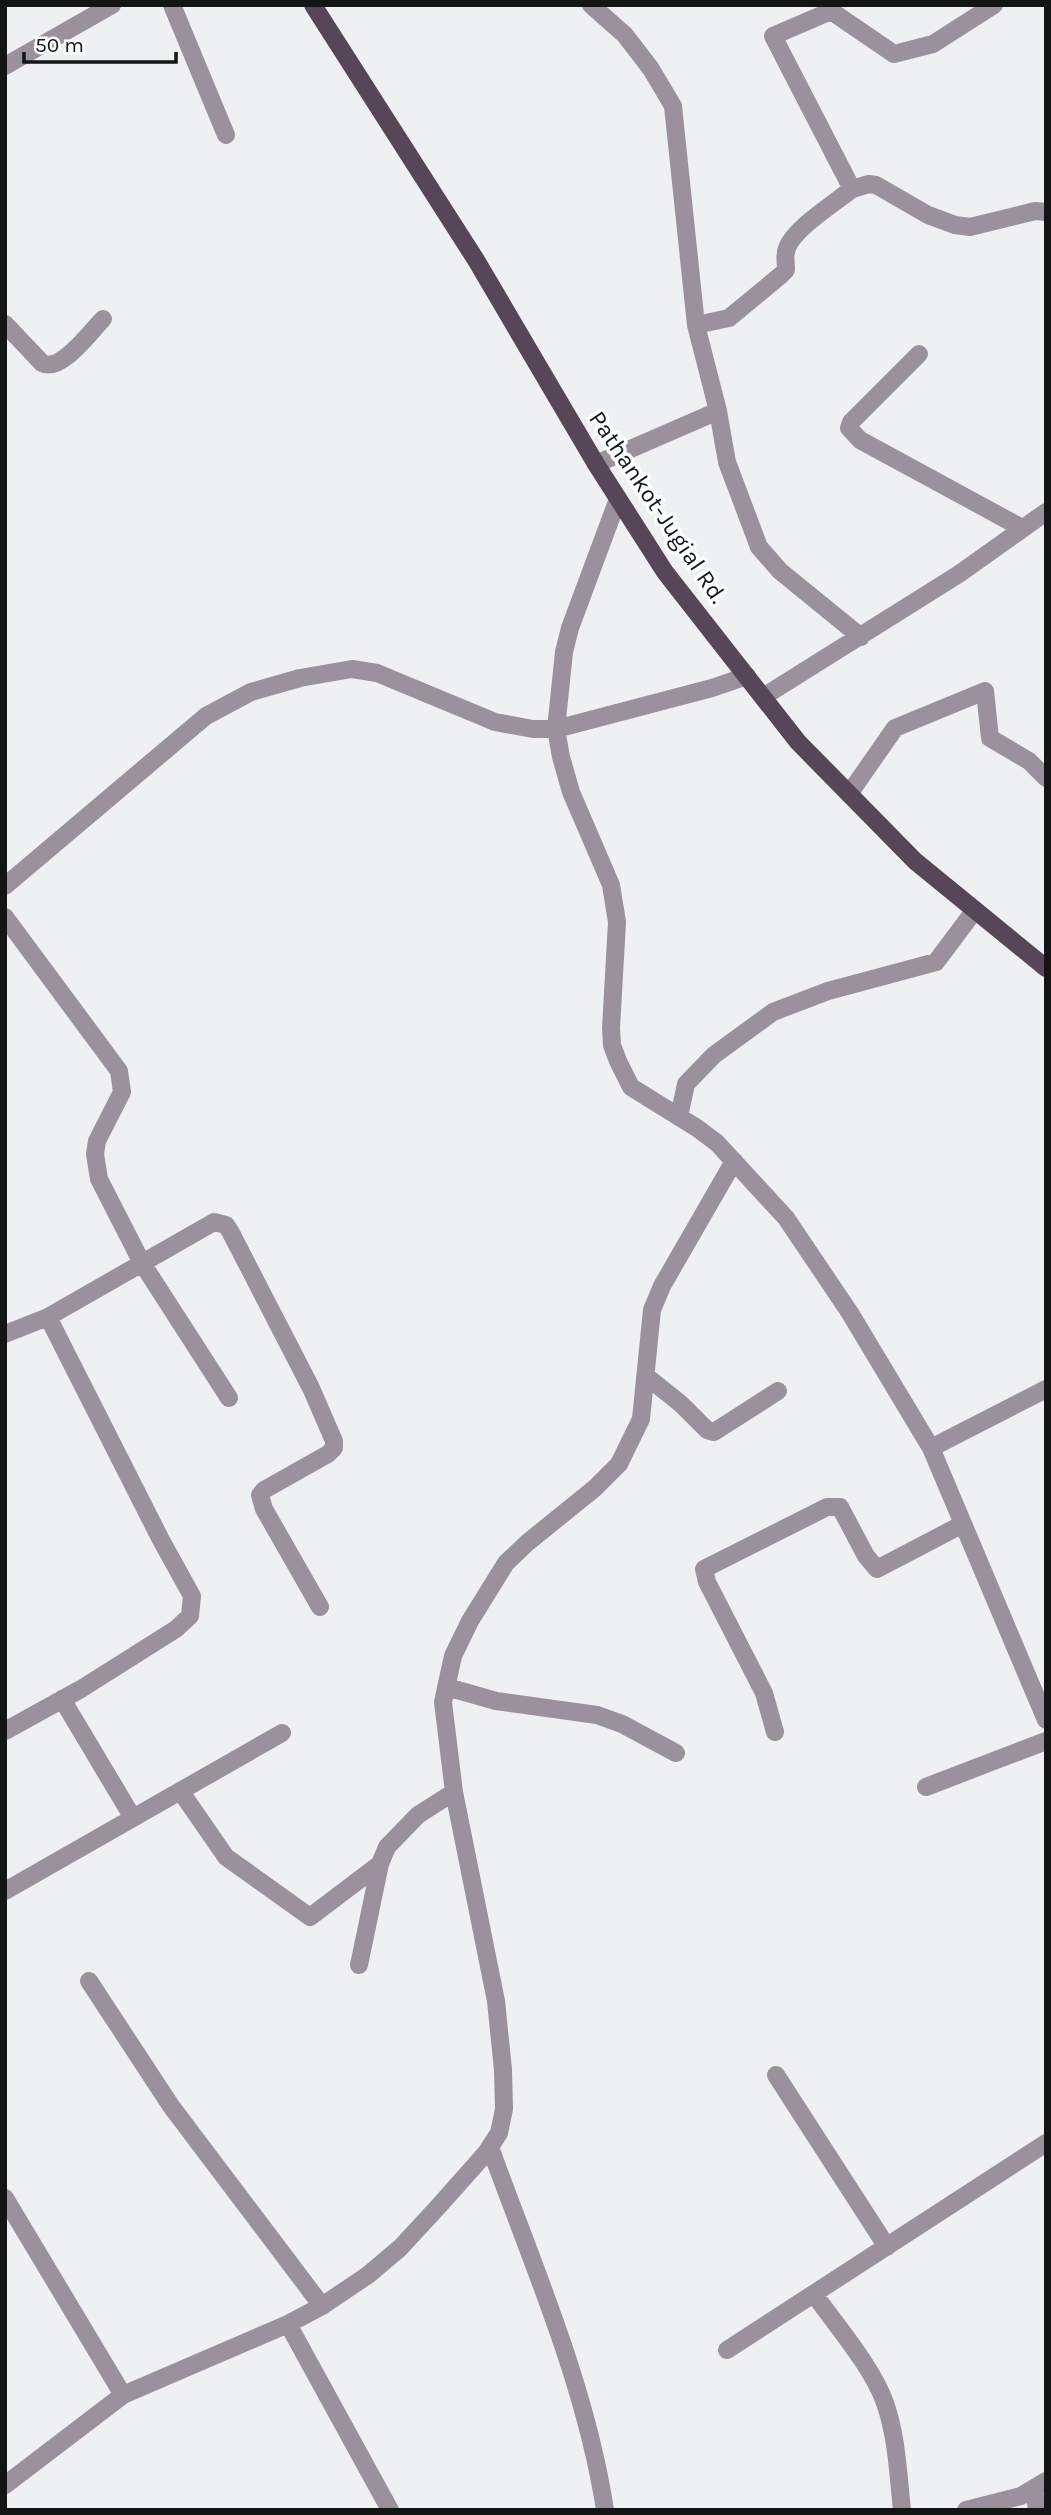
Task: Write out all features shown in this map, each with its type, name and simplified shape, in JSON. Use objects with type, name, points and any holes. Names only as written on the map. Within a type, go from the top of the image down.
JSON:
[{"type":"main road","name":"Pathankot-Jugial Rd.","points":[[313,5],[476,260],[596,464],[665,572],[799,742],[849,794],[915,861],[1046,968]]},
{"type":"street","points":[[5,66],[112,5]]},
{"type":"street","points":[[172,5],[226,135]]},
{"type":"street","points":[[591,5],[625,35],[651,69],[673,106],[696,326],[718,411],[727,462],[760,547],[768,560],[780,571],[861,637]]},
{"type":"street","points":[[852,189],[773,36],[831,11],[894,54],[933,44],[995,5]]},
{"type":"street","points":[[696,326],[729,318],[781,275],[786,270],[788,245],[798,232],[852,189],[869,184],[876,185],[928,215],[963,226],[981,226],[1035,211],[1046,212]]},
{"type":"street","points":[[5,324],[48,366],[71,353],[103,319]]},
{"type":"street","points":[[919,354],[857,415],[849,428],[860,440],[1022,528]]},
{"type":"street","points":[[596,464],[718,411]]},
{"type":"street","points":[[618,499],[570,628],[564,652],[556,729],[571,792],[613,895],[617,922],[612,1045],[631,1087],[717,1143],[786,1218],[815,1259],[931,1448],[1046,1720]]},
{"type":"street","points":[[764,697],[959,573],[1046,512]]},
{"type":"street","points":[[5,886],[206,716],[251,692],[300,678],[352,669],[377,673],[495,722],[533,729],[556,729],[712,688],[747,676]]},
{"type":"street","points":[[849,794],[895,728],[985,691],[990,738],[1029,761],[1046,778]]},
{"type":"street","points":[[679,1117],[686,1084],[715,1055],[773,1012],[828,991],[936,961],[975,910]]},
{"type":"street","points":[[5,917],[119,1071],[122,1092],[97,1141],[94,1153],[99,1179],[142,1263],[229,1398]]},
{"type":"street","points":[[5,2485],[123,2395],[288,2324],[322,2306],[368,2275],[400,2248],[490,2147],[499,2133],[504,2109],[496,2001],[454,1792],[443,1702],[453,1656],[470,1621],[506,1563],[595,1488],[619,1464],[641,1419],[652,1310],[662,1286],[734,1161]]},
{"type":"street","points":[[5,1334],[48,1317],[214,1222],[226,1225],[316,1399],[334,1441],[334,1448],[328,1454],[264,1490],[260,1495],[264,1509],[320,1607]]},
{"type":"street","points":[[5,1731],[176,1629],[190,1616],[192,1607],[192,1596],[48,1317]]},
{"type":"street","points":[[646,1376],[681,1404],[707,1430],[714,1433],[778,1391]]},
{"type":"street","points":[[931,1448],[1046,1389]]},
{"type":"street","points":[[775,1732],[764,1693],[704,1569],[827,1507],[840,1507],[866,1556],[877,1569],[963,1524]]},
{"type":"street","points":[[447,1687],[496,1701],[597,1714],[622,1724],[676,1754]]},
{"type":"street","points":[[62,1699],[133,1818]]},
{"type":"street","points":[[5,1891],[282,1734]]},
{"type":"street","points":[[926,1787],[1046,1741]]},
{"type":"street","points":[[181,1792],[226,1857],[310,1917],[380,1864]]},
{"type":"street","points":[[359,1965],[380,1864],[387,1847],[418,1815],[454,1792]]},
{"type":"street","points":[[89,1981],[171,2106],[322,2306]]},
{"type":"street","points":[[776,2075],[887,2247]]},
{"type":"street","points":[[727,2350],[1046,2143]]},
{"type":"street","points":[[490,2147],[569,2363],[600,2472],[605,2510]]},
{"type":"street","points":[[5,2198],[123,2395]]},
{"type":"street","points":[[814,2294],[871,2374],[885,2400],[896,2454],[902,2510]]},
{"type":"street","points":[[288,2324],[390,2510]]},
{"type":"street","points":[[966,2510],[1021,2496],[1040,2485]]},
{"type":"street","points":[[1037,2510],[1040,2485]]}]
